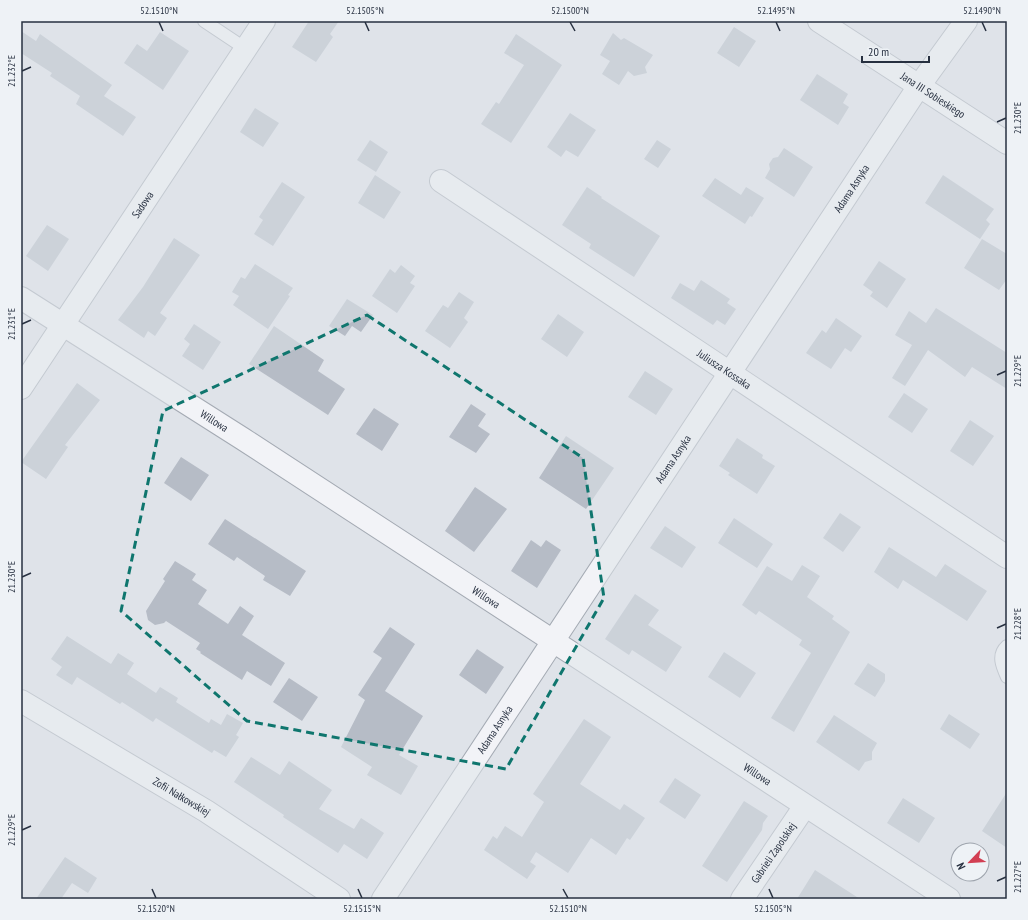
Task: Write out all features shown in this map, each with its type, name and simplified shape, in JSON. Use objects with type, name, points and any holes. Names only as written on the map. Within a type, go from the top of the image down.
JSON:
[{"type":"street","name":"Sadowa","points":[[21,388],[264,21]]},
{"type":"street","name":"Jana III Sobieskiego","points":[[819,21],[1007,144]]},
{"type":"street","name":"Adama Asnyka","points":[[383,899],[554,642],[919,86],[966,21]]},
{"type":"street","name":"Juliusza Kossaka","points":[[441,181],[1007,557]]},
{"type":"street","name":"Willowa","points":[[21,298],[243,439],[949,899]]},
{"type":"street","name":"Zofii Nałkowskiej","points":[[21,701],[206,810],[339,899]]},
{"type":"street","name":"Gabrieli Zapolskiej","points":[[742,899],[805,806]]},
{"type":"lane","points":[[204,21],[246,49]]},
{"type":"lane","points":[[1007,646],[1001,654],[1003,668],[1007,677]]},
{"type":"highlighted area","points":[[367,315],[583,458],[604,598],[506,769],[247,721],[121,611],[163,411]]},
{"type":"building","points":[[309,21],[339,21],[330,34],[333,37],[316,62],[292,47]]},
{"type":"building","points":[[734,27],[756,41],[739,67],[717,53]]},
{"type":"building","points":[[21,31],[36,41],[40,34],[112,85],[104,96],[136,117],[123,136],[76,104],[80,96],[50,76],[52,73],[21,53]]},
{"type":"building","points":[[160,32],[189,51],[163,90],[124,63],[137,44],[147,51]]},
{"type":"building","points":[[613,33],[621,40],[624,38],[653,55],[645,67],[647,73],[634,76],[628,71],[619,85],[602,74],[610,61],[600,55]]},
{"type":"building","points":[[516,34],[562,65],[511,143],[481,124],[496,102],[499,104],[524,65],[504,53]]},
{"type":"building","points":[[817,74],[848,94],[843,103],[849,107],[838,125],[800,100]]},
{"type":"building","points":[[255,108],[279,123],[263,147],[240,132]]},
{"type":"building","points":[[570,113],[596,130],[578,157],[566,150],[561,157],[547,147]]},
{"type":"building","points":[[370,140],[388,152],[376,172],[357,160]]},
{"type":"building","points":[[657,140],[671,149],[658,168],[644,159]]},
{"type":"building","points":[[784,148],[813,167],[794,197],[765,178],[770,169],[769,164],[773,158],[778,157]]},
{"type":"building","points":[[375,175],[401,192],[384,219],[358,203]]},
{"type":"building","points":[[943,175],[994,209],[986,220],[990,224],[980,239],[925,203]]},
{"type":"building","points":[[715,178],[741,195],[746,187],[764,198],[752,217],[750,216],[745,224],[702,196]]},
{"type":"building","points":[[282,182],[305,197],[273,246],[254,234],[263,220],[259,217]]},
{"type":"building","points":[[587,187],[602,197],[601,198],[660,236],[634,277],[589,248],[591,244],[562,225]]},
{"type":"building","points":[[47,225],[69,239],[48,271],[26,256]]},
{"type":"building","points":[[174,238],[200,255],[160,313],[167,318],[155,336],[148,331],[144,338],[118,320],[143,287]]},
{"type":"building","points":[[982,239],[1007,254],[1007,279],[999,290],[964,268]]},
{"type":"building","points":[[879,261],[906,279],[887,308],[870,296],[873,292],[863,285]]},
{"type":"building","points":[[255,264],[293,288],[288,295],[290,296],[268,329],[233,305],[239,296],[232,292],[241,277],[245,279]]},
{"type":"building","points":[[401,265],[415,276],[410,283],[415,286],[397,313],[372,296],[390,269],[395,273]]},
{"type":"building","points":[[701,280],[730,299],[727,303],[736,309],[725,325],[717,320],[713,325],[671,298],[680,283],[694,291]]},
{"type":"building","points":[[459,292],[474,302],[464,318],[468,322],[450,348],[425,331],[443,305],[448,308]]},
{"type":"building","points":[[347,299],[373,315],[361,332],[352,326],[345,336],[329,326]]},
{"type":"building","points":[[936,308],[1007,353],[1007,389],[972,367],[965,377],[928,350],[905,386],[892,378],[912,345],[895,335],[909,311],[926,323]]},
{"type":"building","points":[[558,314],[584,332],[567,357],[541,339]]},
{"type":"building","points":[[836,318],[862,336],[851,352],[845,348],[831,369],[806,353],[822,330],[826,333]]},
{"type":"building","points":[[194,324],[221,342],[203,370],[182,356],[190,344],[184,339]]},
{"type":"building","points":[[274,326],[324,360],[318,371],[345,389],[328,415],[249,364]]},
{"type":"building","points":[[645,371],[673,389],[656,415],[628,397]]},
{"type":"building","points":[[77,383],[100,400],[65,445],[68,447],[46,479],[21,462]]},
{"type":"building","points":[[904,393],[928,409],[912,433],[888,417]]},
{"type":"building","points":[[471,404],[486,414],[478,426],[490,434],[476,453],[449,437]]},
{"type":"building","points":[[374,408],[399,424],[382,451],[356,434]]},
{"type":"building","points":[[970,420],[994,436],[973,466],[950,451]]},
{"type":"building","points":[[566,436],[614,468],[586,509],[539,478]]},
{"type":"building","points":[[737,438],[763,455],[762,458],[775,466],[757,494],[728,475],[730,473],[719,466]]},
{"type":"building","points":[[181,457],[209,475],[191,501],[164,483]]},
{"type":"building","points":[[475,487],[507,509],[474,552],[445,531]]},
{"type":"building","points":[[840,513],[861,527],[843,552],[823,538]]},
{"type":"building","points":[[734,518],[773,544],[757,568],[718,543]]},
{"type":"building","points":[[225,519],[306,571],[290,596],[263,580],[265,576],[237,557],[234,561],[208,544]]},
{"type":"building","points":[[665,526],[696,547],[682,568],[650,548]]},
{"type":"building","points":[[531,540],[541,547],[546,540],[561,550],[537,588],[511,571]]},
{"type":"building","points":[[889,547],[936,577],[945,564],[987,591],[967,621],[903,580],[898,589],[874,572]]},
{"type":"building","points":[[175,561],[196,574],[192,580],[207,590],[198,604],[228,624],[240,606],[254,616],[242,635],[285,663],[271,686],[247,671],[242,680],[200,653],[201,652],[196,649],[200,643],[166,621],[155,625],[148,620],[146,611],[165,581],[163,579]]},
{"type":"building","points":[[802,565],[820,576],[807,597],[834,616],[832,619],[850,632],[794,732],[771,718],[811,653],[799,645],[802,640],[759,611],[756,615],[742,605],[767,566],[792,581]]},
{"type":"building","points":[[635,594],[659,610],[648,625],[682,647],[666,672],[632,650],[629,655],[605,639]]},
{"type":"building","points":[[390,627],[415,644],[385,691],[423,716],[399,755],[418,766],[401,795],[367,775],[372,767],[341,747],[365,700],[358,695],[382,658],[373,652]]},
{"type":"building","points":[[67,636],[111,664],[118,653],[134,663],[127,674],[156,693],[160,687],[178,698],[176,702],[209,723],[211,719],[221,725],[227,714],[243,723],[236,735],[239,737],[226,757],[214,750],[212,753],[156,718],[153,722],[122,702],[120,704],[77,677],[72,685],[56,675],[62,667],[51,659]]},
{"type":"building","points":[[477,649],[504,667],[486,694],[459,675]]},
{"type":"building","points":[[724,652],[756,673],[740,698],[708,677]]},
{"type":"building","points":[[868,663],[885,674],[885,681],[875,697],[854,684]]},
{"type":"building","points":[[289,678],[318,697],[302,721],[273,702]]},
{"type":"building","points":[[949,714],[980,734],[970,749],[940,729]]},
{"type":"building","points":[[834,715],[877,743],[872,752],[872,760],[865,762],[859,771],[816,742]]},
{"type":"building","points":[[584,719],[611,737],[580,784],[620,810],[624,804],[645,818],[630,840],[627,838],[616,855],[591,838],[568,873],[536,852],[530,862],[536,866],[527,879],[484,850],[493,836],[497,839],[505,826],[522,837],[544,802],[533,794]]},
{"type":"building","points":[[251,757],[280,775],[289,761],[332,790],[319,809],[354,829],[361,818],[384,833],[367,859],[344,844],[338,853],[283,817],[284,815],[234,782]]},
{"type":"building","points":[[675,778],[701,795],[685,819],[659,802]]},
{"type":"building","points":[[1007,792],[1007,848],[982,831]]},
{"type":"building","points":[[903,798],[935,818],[919,843],[887,823]]},
{"type":"building","points":[[744,801],[768,816],[763,823],[762,830],[727,882],[702,866]]},
{"type":"building","points":[[65,857],[97,878],[88,893],[72,883],[61,899],[36,899]]},
{"type":"building","points":[[815,870],[829,879],[860,899],[797,899]]}]
